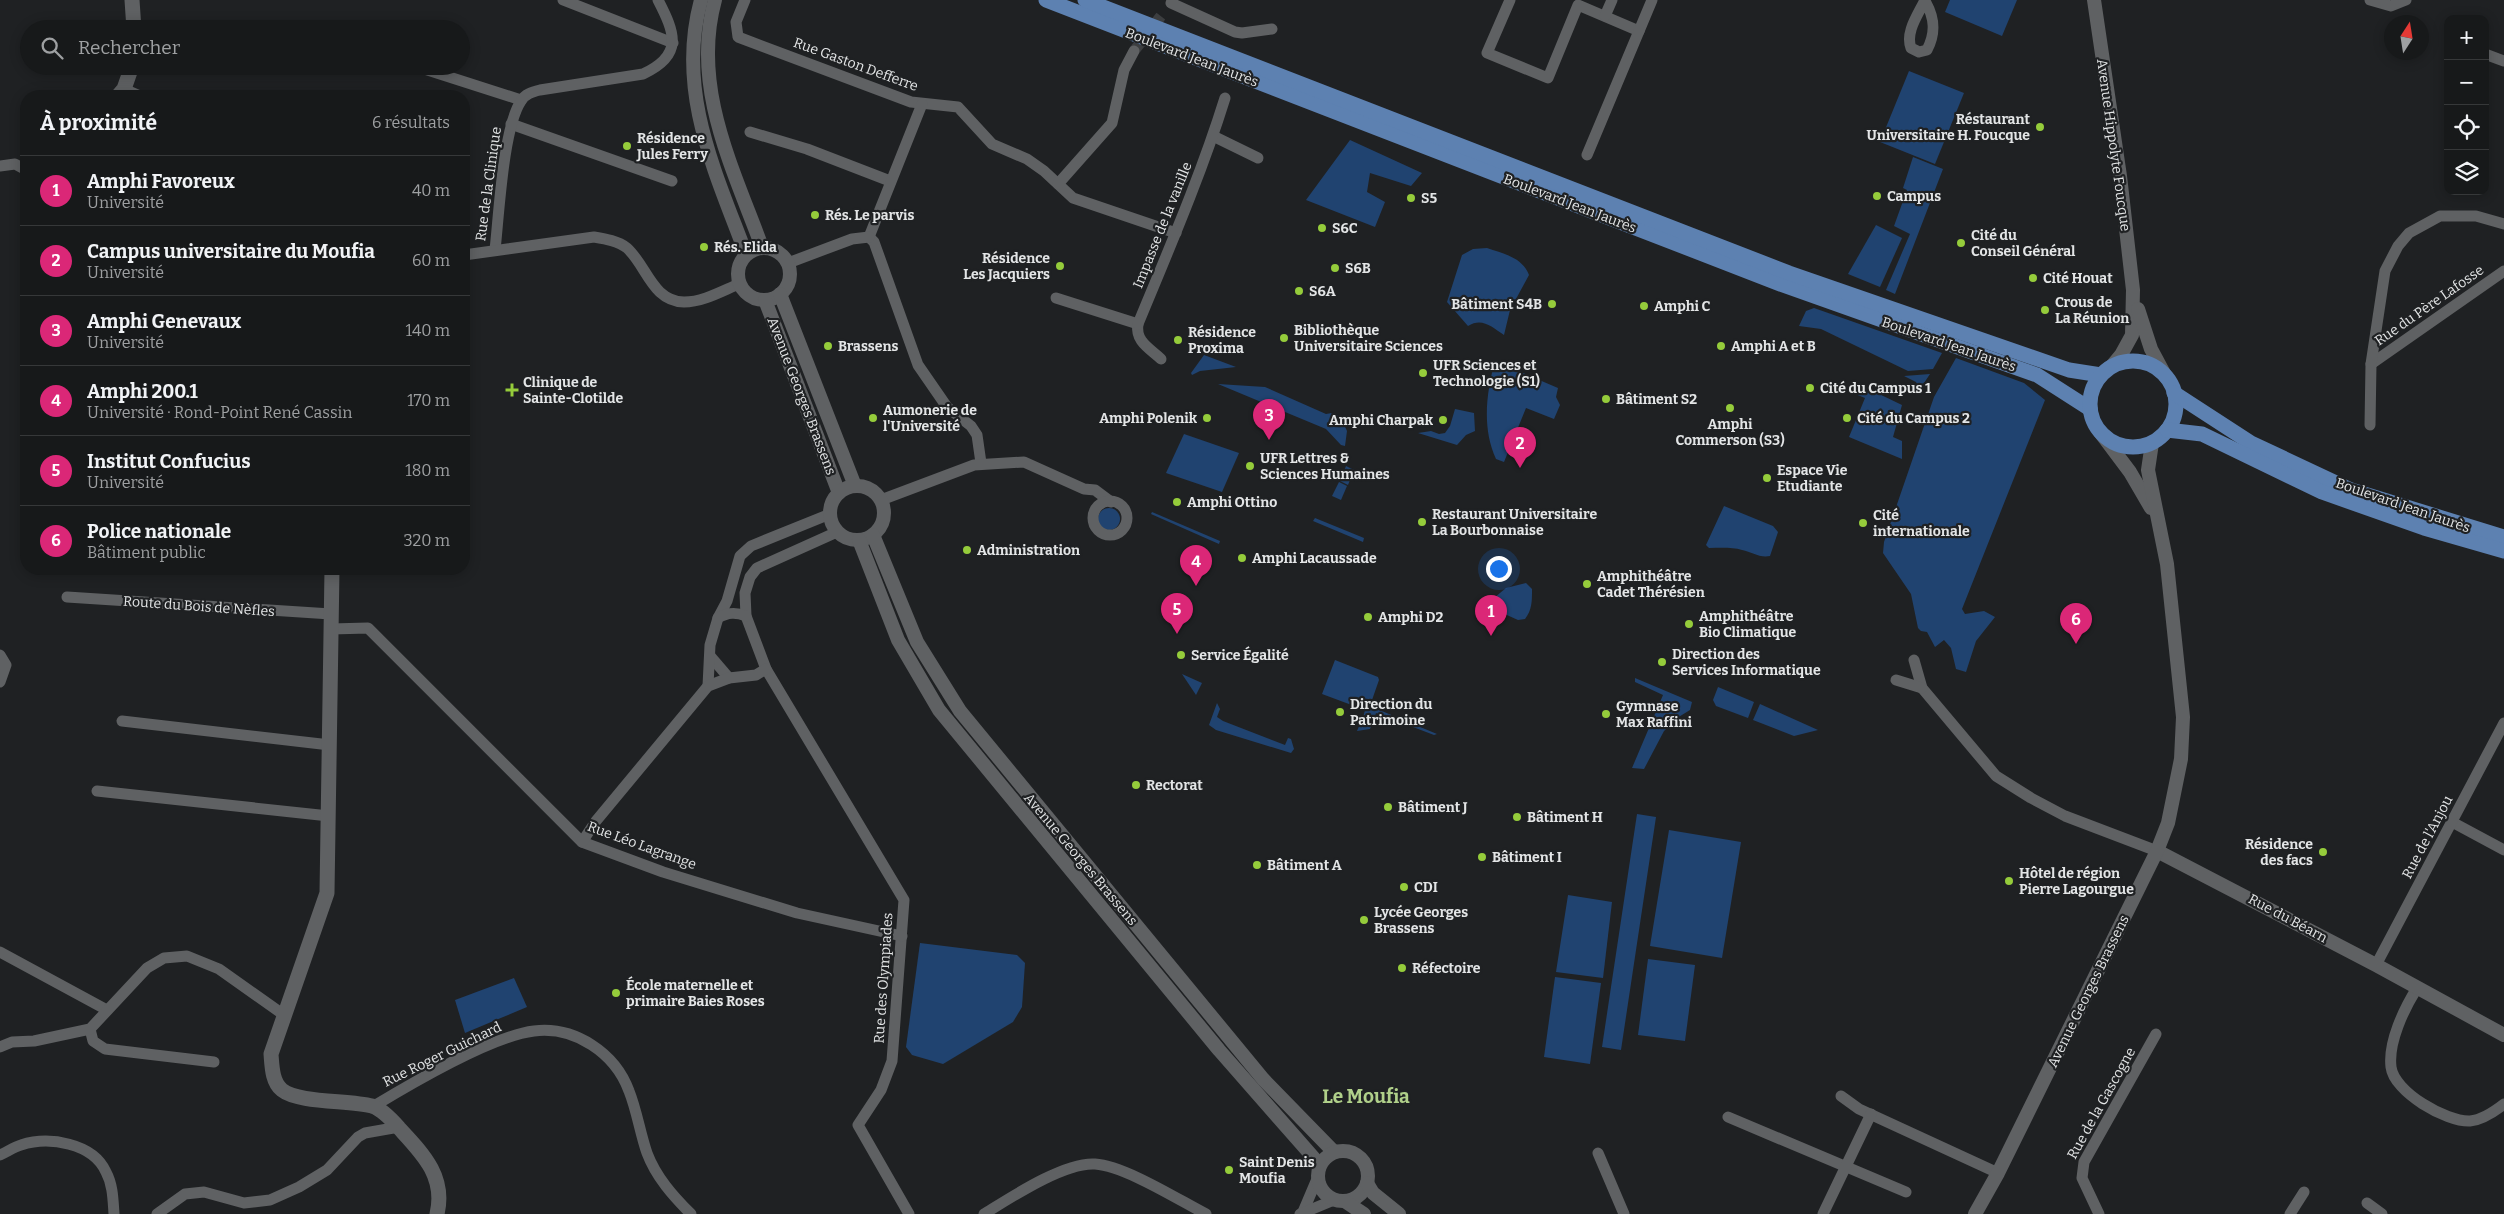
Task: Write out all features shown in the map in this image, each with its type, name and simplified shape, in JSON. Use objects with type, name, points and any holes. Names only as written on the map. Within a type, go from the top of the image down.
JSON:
[{"type":"main road","points":[[132,0],[133,20]]},
{"type":"main road","name":"Boulevard Jean Jaurès","points":[[1046,0],[1113,19],[1789,273],[2069,370],[2106,371],[2136,362],[2157,370],[2166,377]]},
{"type":"main road","name":"Boulevard Jean Jaurès","points":[[1084,0],[1113,19]]},
{"type":"main road","name":"Boulevard Jean Jaurès","points":[[1174,42],[1783,285],[2037,375],[2090,409]]},
{"type":"main road","points":[[122,90],[128,75]]},
{"type":"main road","points":[[2106,371],[2090,397],[2090,409],[2093,421],[2100,432],[2111,441],[2124,446],[2139,447],[2152,442],[2167,430],[2174,412],[2174,393],[2166,377]]},
{"type":"main road","name":"Boulevard Jean Jaurès","points":[[2174,393],[2251,443],[2351,490],[2504,537]]},
{"type":"main road","name":"Boulevard Jean Jaurès","points":[[2167,430],[2202,434],[2322,492],[2424,528],[2504,551]]},
{"type":"main road","points":[[332,575],[327,893],[271,1054],[273,1074],[281,1090],[298,1097],[374,1106],[399,1127],[426,1156],[438,1186],[439,1205],[436,1214]]},
{"type":"street","points":[[563,0],[673,43]]},
{"type":"street","points":[[443,75],[521,100],[529,93],[540,90],[643,74],[665,60],[673,43],[674,35],[669,20],[658,0]]},
{"type":"street","points":[[701,0],[693,48],[696,97],[702,132],[746,254]]},
{"type":"street","points":[[715,0],[707,54],[708,83],[715,116],[762,248]]},
{"type":"street","name":"Rue Gaston Defferre","points":[[745,0],[736,22],[738,37],[922,104],[958,107],[992,144],[1028,159],[1073,198],[1176,233]]},
{"type":"street","points":[[1510,0],[1487,53],[1548,78],[1573,2],[1639,31]]},
{"type":"street","points":[[1605,16],[1612,0]]},
{"type":"street","points":[[1587,155],[1652,0]]},
{"type":"street","name":"Avenue Hippolyte Foucque","points":[[2094,0],[2120,176],[2133,290],[2132,335],[2121,355],[2106,371]]},
{"type":"street","points":[[2370,0],[2391,6],[2406,0]]},
{"type":"street","points":[[1170,5],[1242,34],[1272,29]]},
{"type":"street","points":[[1058,184],[1112,123],[1124,70],[1134,51]]},
{"type":"street","points":[[2489,55],[2504,61]]},
{"type":"street","name":"Impasse de la vanille","points":[[1138,324],[1176,233],[1213,136],[1225,98]]},
{"type":"street","name":"Rue de la Clinique","points":[[470,254],[495,250],[511,124],[521,100]]},
{"type":"street","points":[[869,236],[922,104]]},
{"type":"street","points":[[511,124],[672,180]]},
{"type":"street","points":[[750,132],[807,149],[890,182]]},
{"type":"street","points":[[1213,136],[1258,158]]},
{"type":"street","points":[[0,166],[15,164],[20,167]]},
{"type":"street","name":"Rue du Père Lafosse","points":[[2370,425],[2371,364],[2386,271],[2398,246],[2409,233],[2425,222],[2440,216],[2476,216],[2504,224]]},
{"type":"street","points":[[788,263],[852,239],[869,236]]},
{"type":"street","points":[[869,236],[874,242],[918,365],[947,407],[971,426],[977,435],[982,463]]},
{"type":"street","points":[[495,250],[594,237],[612,240],[625,247],[634,256],[657,290],[676,300],[685,302],[703,299],[739,284]]},
{"type":"street","points":[[762,248],[778,251],[788,263],[790,280],[780,294],[765,300],[749,296],[739,284],[738,268],[746,254],[762,248]]},
{"type":"street","name":"Rue du Père Lafosse","points":[[2371,364],[2504,271]]},
{"type":"street","name":"Avenue Hippolyte Foucque","points":[[2133,290],[2151,349],[2166,377]]},
{"type":"street","name":"Avenue Georges Brassens","points":[[780,294],[855,486]]},
{"type":"street","points":[[1056,298],[1138,324],[1136,332],[1139,339],[1161,359]]},
{"type":"street","name":"Avenue Georges Brassens","points":[[765,300],[839,493]]},
{"type":"street","name":"Avenue Georges Brassens","points":[[2100,432],[2130,472],[2158,522]]},
{"type":"street","name":"Avenue Georges Brassens","points":[[1975,1214],[1998,1173],[2157,851],[2168,823],[2181,759],[2183,717],[2167,564],[2148,470],[2152,442]]},
{"type":"street","points":[[881,500],[982,463],[1024,462],[1084,489],[1095,490],[1111,502],[1120,505],[1126,518],[1125,526],[1114,534],[1104,534],[1094,525],[1093,515],[1099,506],[1111,502]]},
{"type":"street","points":[[855,486],[870,490],[881,500],[884,508],[882,523],[873,535],[859,540],[837,532],[830,514],[831,506],[839,493],[855,486]]},
{"type":"street","points":[[1084,489],[1099,506]]},
{"type":"street","points":[[708,686],[711,636],[727,601],[740,556],[751,546],[830,514]]},
{"type":"street","points":[[582,842],[596,821],[708,686],[729,678],[756,675],[766,669],[746,616],[745,593],[750,577],[757,568],[837,532]]},
{"type":"street","name":"Avenue Georges Brassens","points":[[873,535],[917,642],[960,711],[1263,1079],[1334,1152]]},
{"type":"street","name":"Avenue Georges Brassens","points":[[859,540],[898,640],[940,710],[1219,1050],[1320,1165]]},
{"type":"street","name":"Route du Bois de Nèfles","points":[[67,597],[331,622]]},
{"type":"street","points":[[718,618],[726,613],[738,613],[746,616]]},
{"type":"street","name":"Rue Léo Lagrange","points":[[331,622],[368,628],[582,842],[663,872],[797,913],[902,936]]},
{"type":"street","points":[[0,655],[6,666],[0,682]]},
{"type":"street","points":[[711,657],[729,678]]},
{"type":"street","points":[[1914,660],[1922,688],[1996,776],[2030,798],[2065,816],[2157,851]]},
{"type":"street","name":"Rue des Olympiades","points":[[766,669],[904,900],[892,1061],[881,1090],[858,1125],[909,1214]]},
{"type":"street","points":[[1896,680],[1922,688]]},
{"type":"street","points":[[122,721],[330,744]]},
{"type":"street","name":"Rue de l'Anjou","points":[[2376,965],[2504,723]]},
{"type":"street","points":[[97,792],[329,816]]},
{"type":"street","points":[[2452,822],[2504,850]]},
{"type":"street","name":"Rue du Béarn","points":[[2157,851],[2376,965],[2504,1035]]},
{"type":"street","points":[[0,952],[107,1010]]},
{"type":"street","points":[[0,1047],[12,1042],[34,1041],[90,1029],[147,968],[164,958],[187,956],[219,969],[284,1015]]},
{"type":"street","points":[[2417,988],[2409,1002],[2391,1051],[2391,1069],[2399,1084],[2410,1096],[2450,1118],[2470,1121],[2494,1112],[2504,1104]]},
{"type":"street","points":[[90,1029],[93,1041],[104,1049],[214,1062]]},
{"type":"street","name":"Rue Roger Guichard","points":[[374,1106],[505,1038],[534,1030],[554,1031],[578,1037],[598,1048],[617,1067],[629,1091],[648,1154],[667,1189],[691,1214]]},
{"type":"street","name":"Rue de la Gascogne","points":[[2099,1214],[2082,1178],[2084,1162],[2156,1034]]},
{"type":"street","points":[[1841,1096],[1871,1114],[1998,1173]]},
{"type":"street","points":[[1823,1214],[1871,1114]]},
{"type":"street","points":[[1728,1117],[1906,1192]]},
{"type":"street","points":[[164,1213],[185,1194],[204,1192],[244,1203],[270,1200],[299,1187],[327,1170],[358,1137],[365,1133],[399,1127]]},
{"type":"street","points":[[0,1155],[21,1145],[38,1141],[59,1142],[80,1148],[99,1161],[106,1172],[111,1185],[114,1214]]},
{"type":"street","points":[[1334,1152],[1350,1152],[1358,1156],[1366,1165],[1367,1183],[1365,1191],[1357,1198],[1340,1201],[1302,1213],[1317,1179],[1320,1165],[1325,1157],[1334,1152]]},
{"type":"street","points":[[1598,1153],[1624,1214]]},
{"type":"street","points":[[984,1214],[1055,1174],[1076,1166],[1094,1164],[1110,1167],[1134,1177],[1206,1214]]},
{"type":"street","points":[[1317,1179],[1323,1192],[1364,1214]]},
{"type":"street","points":[[1367,1183],[1373,1193],[1399,1214]]},
{"type":"street","points":[[2290,1214],[2304,1192]]},
{"type":"street","points":[[2368,1203],[2382,1214]]},
{"type":"shaded area","points":[[1950,0],[2017,0],[2002,36],[1945,12]]},
{"type":"shaded area","points":[[1909,71],[1964,93],[1935,164],[1880,142]]},
{"type":"shaded area","points":[[1350,140],[1422,173],[1411,186],[1370,173],[1367,192],[1385,202],[1375,227],[1306,200]]},
{"type":"shaded area","points":[[1913,157],[1943,169],[1895,294],[1886,290],[1910,234],[1894,226],[1907,190],[1903,188]]},
{"type":"shaded area","points":[[1876,225],[1902,238],[1880,287],[1848,274]]},
{"type":"shaded area","points":[[1487,248],[1517,260],[1529,275],[1510,310],[1504,335],[1487,324],[1478,322],[1468,326],[1447,302],[1462,255],[1473,249]]},
{"type":"shaded area","points":[[1814,308],[1942,353],[1933,369],[1908,371],[1821,329],[1799,326],[1806,311]]},
{"type":"shaded area","points":[[1204,355],[1236,367],[1200,371],[1192,375],[1191,373]]},
{"type":"shaded area","points":[[1956,358],[2024,383],[2045,400],[1962,609],[1965,614],[1984,611],[1995,617],[1976,641],[1966,672],[1956,669],[1951,648],[1944,640],[1935,647],[1927,632],[1921,631],[1918,628],[1911,594],[1883,553],[1884,542],[1934,397]]},
{"type":"shaded area","points":[[1495,361],[1558,388],[1556,397],[1560,405],[1554,419],[1526,408],[1504,462],[1496,459],[1487,423],[1489,386]]},
{"type":"shaded area","points":[[1930,374],[1920,389],[1916,382],[1904,376]]},
{"type":"shaded area","points":[[1852,381],[1902,405],[1893,437],[1902,441],[1902,459],[1849,437],[1865,398],[1848,391]]},
{"type":"shaded area","points":[[1218,384],[1265,387],[1326,414],[1332,413],[1340,416],[1347,431],[1345,446],[1341,445],[1326,429]]},
{"type":"shaded area","points":[[1455,409],[1474,413],[1475,431],[1466,435],[1457,445],[1418,433],[1431,431],[1439,434],[1445,433],[1450,426]]},
{"type":"shaded area","points":[[1184,434],[1239,453],[1222,492],[1166,473]]},
{"type":"shaded area","points":[[1346,466],[1354,470],[1348,485],[1340,481]]},
{"type":"shaded area","points":[[1339,482],[1347,486],[1341,500],[1332,496]]},
{"type":"shaded area","points":[[1724,506],[1773,526],[1778,532],[1770,556],[1759,556],[1734,548],[1709,548],[1706,545]]},
{"type":"shaded area","points":[[1109,508],[1117,511],[1120,519],[1117,527],[1109,530],[1101,527],[1098,519],[1101,511]]},
{"type":"shaded area","points":[[1152,512],[1220,541],[1219,544],[1151,514]]},
{"type":"shaded area","points":[[1315,518],[1364,538],[1363,542],[1313,521]]},
{"type":"shaded area","points":[[1526,583],[1532,589],[1532,597],[1530,609],[1525,619],[1518,620],[1489,607],[1488,603],[1506,588]]},
{"type":"shaded area","points":[[1335,660],[1378,677],[1379,680],[1372,700],[1377,709],[1437,734],[1434,735],[1376,713],[1370,729],[1357,731],[1360,724],[1365,725],[1363,718],[1365,710],[1322,694]]},
{"type":"shaded area","points":[[1182,674],[1202,683],[1196,695]]},
{"type":"shaded area","points":[[1635,678],[1692,702],[1690,710],[1677,718],[1664,731],[1644,769],[1632,768],[1663,695],[1635,682]]},
{"type":"shaded area","points":[[1718,687],[1754,702],[1748,718],[1716,706],[1713,700]]},
{"type":"shaded area","points":[[1217,703],[1220,709],[1217,717],[1223,721],[1285,745],[1288,738],[1291,739],[1294,749],[1291,753],[1216,730],[1209,725]]},
{"type":"shaded area","points":[[1760,704],[1818,730],[1794,736],[1753,720]]},
{"type":"shaded area","points":[[1637,814],[1656,817],[1621,1050],[1602,1047]]},
{"type":"shaded area","points":[[1669,830],[1741,842],[1722,958],[1650,946]]},
{"type":"shaded area","points":[[1568,895],[1612,902],[1603,978],[1556,972]]},
{"type":"shaded area","points":[[920,943],[1017,955],[1025,963],[1022,1007],[1013,1022],[943,1064],[912,1055],[906,1047]]},
{"type":"shaded area","points":[[1648,959],[1695,965],[1685,1041],[1638,1035]]},
{"type":"shaded area","points":[[1555,977],[1601,983],[1590,1064],[1544,1057]]},
{"type":"shaded area","points":[[514,978],[527,1007],[465,1033],[455,1000]]},
{"type":"tunnel","points":[[1134,51],[1164,12]]},
{"type":"place","name":"Réstaurant Universitaire H. Foucque","points":[[2040,127]]},
{"type":"place","name":"Résidence Jules Ferry","points":[[627,146]]},
{"type":"place","name":"Campus","points":[[1877,196]]},
{"type":"place","name":"S5","points":[[1411,198]]},
{"type":"place","name":"Rés. Le parvis","points":[[815,215]]},
{"type":"place","name":"S6C","points":[[1322,228]]},
{"type":"place","name":"Cité du Conseil Général","points":[[1961,243]]},
{"type":"place","name":"Rés. Elida","points":[[704,247]]},
{"type":"place","name":"Résidence Les Jacquiers","points":[[1060,266]]},
{"type":"place","name":"S6B","points":[[1335,268]]},
{"type":"place","name":"Cité Houat","points":[[2033,278]]},
{"type":"place","name":"S6A","points":[[1299,291]]},
{"type":"place","name":"Bâtiment S4B","points":[[1552,304]]},
{"type":"place","name":"Amphi C","points":[[1644,306]]},
{"type":"place","name":"Crous de La Réunion","points":[[2045,310]]},
{"type":"place","name":"Bibliothèque Universitaire Sciences","points":[[1284,338]]},
{"type":"place","name":"Résidence Proxima","points":[[1178,340]]},
{"type":"place","name":"Brassens","points":[[828,346]]},
{"type":"place","name":"Amphi A et B","points":[[1721,346]]},
{"type":"place","name":"UFR Sciences et Technologie (S1)","points":[[1423,373]]},
{"type":"place","name":"Cité du Campus 1","points":[[1810,388]]},
{"type":"place","name":"Clinique de Sainte-Clotilde","points":[[512,390]]},
{"type":"place","name":"Bâtiment S2","points":[[1606,399]]},
{"type":"place","name":"Amphi Commerson (S3)","points":[[1730,408]]},
{"type":"place","name":"Aumonerie de l'Université","points":[[873,418]]},
{"type":"place","name":"Amphi Polenik","points":[[1207,418]]},
{"type":"place","name":"Cité du Campus 2","points":[[1847,418]]},
{"type":"place","name":"Amphi Charpak","points":[[1443,420]]},
{"type":"place","name":"Amphi Genevaux","points":[[1269,440]]},
{"type":"place","name":"UFR Lettres & Sciences Humaines","points":[[1250,466]]},
{"type":"place","name":"Campus universitaire du Moufia","points":[[1520,468]]},
{"type":"place","name":"Espace Vie Etudiante","points":[[1767,478]]},
{"type":"place","name":"Amphi Ottino","points":[[1177,502]]},
{"type":"place","name":"Restaurant Universitaire La Bourbonnaise","points":[[1422,522]]},
{"type":"place","name":"Cité internationale","points":[[1863,523]]},
{"type":"place","name":"Administration","points":[[967,550]]},
{"type":"place","name":"Amphi Lacaussade","points":[[1242,558]]},
{"type":"place","name":"Amphithéâtre Cadet Thérésien","points":[[1587,584]]},
{"type":"place","name":"Amphi 200.1","points":[[1196,586]]},
{"type":"place","name":"Amphi D2","points":[[1368,617]]},
{"type":"place","name":"Amphithéâtre Bio Climatique","points":[[1689,624]]},
{"type":"place","name":"Institut Confucius","points":[[1177,634]]},
{"type":"place","name":"Amphi Favoreux","points":[[1491,636]]},
{"type":"place","name":"Police nationale","points":[[2076,644]]},
{"type":"place","name":"Service Égalité","points":[[1181,655]]},
{"type":"place","name":"Direction des Services Informatique","points":[[1662,662]]},
{"type":"place","name":"Direction du Patrimoine","points":[[1340,712]]},
{"type":"place","name":"Gymnase Max Raffini","points":[[1606,714]]},
{"type":"place","name":"Rectorat","points":[[1136,785]]},
{"type":"place","name":"Bâtiment J","points":[[1388,807]]},
{"type":"place","name":"Bâtiment H","points":[[1517,817]]},
{"type":"place","name":"Résidence des facs","points":[[2323,852]]},
{"type":"place","name":"Bâtiment I","points":[[1482,857]]},
{"type":"place","name":"Bâtiment A","points":[[1257,865]]},
{"type":"place","name":"Hôtel de région Pierre Lagourgue","points":[[2009,881]]},
{"type":"place","name":"CDI","points":[[1404,887]]},
{"type":"place","name":"Lycée Georges Brassens","points":[[1364,920]]},
{"type":"place","name":"Réfectoire","points":[[1402,968]]},
{"type":"place","name":"École maternelle et primaire Baies Roses","points":[[616,993]]},
{"type":"place","name":"Saint Denis Moufia","points":[[1229,1170]]},
{"type":"district","name":"Le Moufia","points":[[1366,1096]]}]
